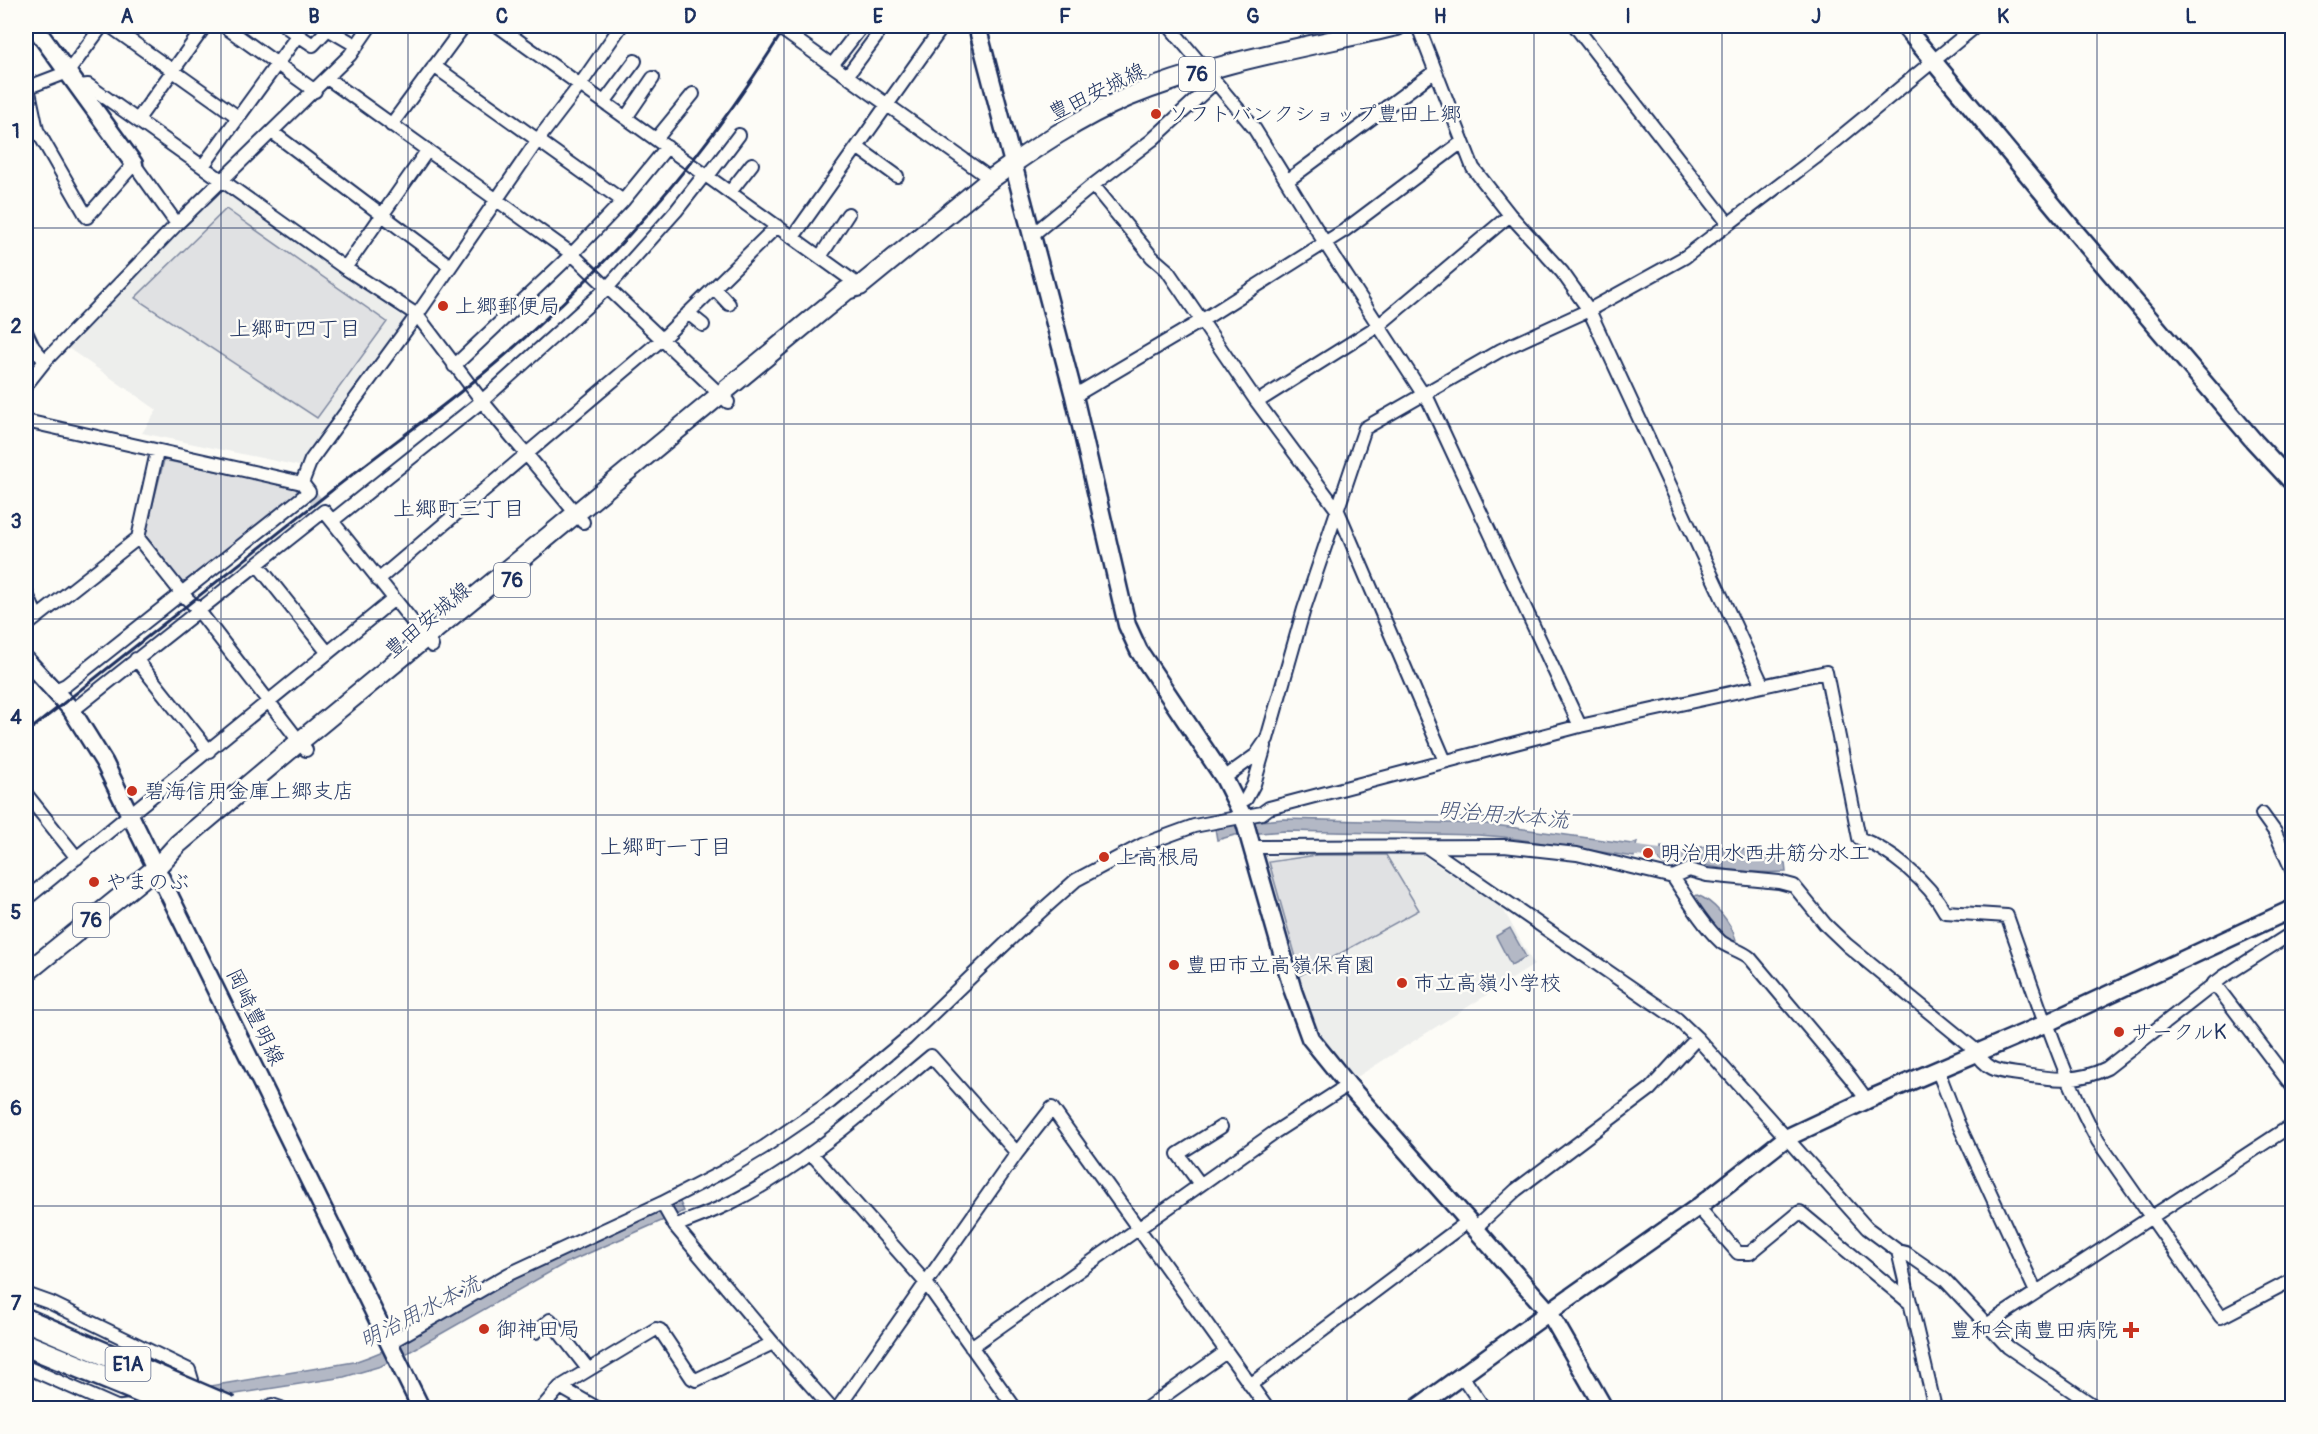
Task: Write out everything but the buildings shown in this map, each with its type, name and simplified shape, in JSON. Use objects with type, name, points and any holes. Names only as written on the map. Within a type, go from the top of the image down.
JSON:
[{"type":"highway","name":"E1A","points":[[26,1320],[231,1408]]},
{"type":"highway","name":"E1A","points":[[26,1345],[171,1404]]},
{"type":"main road","name":"豊田安城線","points":[[26,973],[157,867],[181,853],[303,746],[579,517],[724,398],[857,298],[860,286],[1013,163],[1084,120],[1126,98],[1397,26]]},
{"type":"street","points":[[34,26],[177,224]]},
{"type":"street","points":[[102,26],[68,72],[27,87],[37,130],[87,217],[134,164]]},
{"type":"street","points":[[110,26],[238,117]]},
{"type":"street","points":[[138,119],[205,26]]},
{"type":"street","points":[[224,26],[315,91]]},
{"type":"street","points":[[285,26],[313,45],[328,29],[357,45]]},
{"type":"street","points":[[26,385],[45,361],[177,224],[350,55],[370,26]]},
{"type":"street","points":[[392,125],[464,26]]},
{"type":"street","points":[[498,26],[627,116],[860,286]]},
{"type":"street","points":[[302,483],[311,460],[417,315],[496,199],[621,26]]},
{"type":"street","points":[[777,26],[991,179]]},
{"type":"street","points":[[832,65],[862,26]]},
{"type":"street","points":[[793,237],[943,26]]},
{"type":"street","points":[[977,26],[1074,396],[1130,632],[1139,651],[1224,778],[1246,830],[1293,992],[1310,1038],[1348,1085],[1549,1312],[1604,1408]]},
{"type":"street","points":[[1169,26],[1254,129],[1324,243],[1424,394],[1580,726]]},
{"type":"street","points":[[1418,26],[1473,168],[1562,272],[1589,310],[1762,684]]},
{"type":"street","points":[[1575,26],[1728,223]]},
{"type":"street","points":[[1904,26],[2238,423],[2292,483]]},
{"type":"street","points":[[1246,799],[1254,784],[1304,609],[1365,428],[1501,350],[1589,310],[1685,257],[1815,158],[1976,26]]},
{"type":"street","points":[[203,166],[298,35]]},
{"type":"street","points":[[847,76],[876,38]]},
{"type":"street","points":[[605,101],[635,62]]},
{"type":"street","points":[[434,66],[623,201]]},
{"type":"street","points":[[1287,181],[1434,72]]},
{"type":"street","points":[[1032,235],[1152,140],[1211,76]]},
{"type":"street","points":[[327,78],[572,254],[724,398]]},
{"type":"street","points":[[627,116],[653,78]]},
{"type":"street","points":[[79,86],[88,85],[345,268],[417,315],[482,401],[579,517]]},
{"type":"street","points":[[657,138],[693,94]]},
{"type":"street","points":[[272,132],[450,266]]},
{"type":"street","points":[[332,520],[482,401],[607,288],[676,211],[739,135]]},
{"type":"street","points":[[1074,396],[1201,321],[1324,243],[1462,142]]},
{"type":"street","points":[[454,366],[572,254],[623,201],[668,147]]},
{"type":"street","points":[[857,147],[897,176]]},
{"type":"street","points":[[345,268],[427,151]]},
{"type":"street","points":[[730,192],[752,164]]},
{"type":"street","points":[[1093,185],[1152,257],[1167,270],[1257,402],[1338,511],[1445,761]]},
{"type":"street","points":[[820,257],[848,214]]},
{"type":"street","points":[[1257,402],[1378,326],[1510,214]]},
{"type":"street","points":[[378,580],[661,340],[777,226]]},
{"type":"street","points":[[714,288],[729,304]]},
{"type":"street","points":[[688,313],[703,325]]},
{"type":"street","points":[[26,332],[33,347],[45,361]]},
{"type":"street","points":[[26,421],[302,483],[309,492],[66,684],[55,690]]},
{"type":"street","points":[[26,626],[138,538],[157,452]]},
{"type":"street","points":[[72,711],[324,511],[429,642]]},
{"type":"street","points":[[138,538],[303,746]]},
{"type":"street","points":[[257,564],[328,653]]},
{"type":"street","points":[[26,592],[37,617]]},
{"type":"street","points":[[26,900],[394,599]]},
{"type":"street","points":[[136,659],[209,751]]},
{"type":"street","name":"岡崎豊明線","points":[[26,660],[72,711],[104,762],[421,1408]]},
{"type":"street","points":[[1246,830],[1445,761],[1580,726],[1762,684],[1826,672],[1858,838],[1876,845],[1902,864],[1939,901],[1945,912],[2007,916],[2068,1080],[2098,1141],[2222,1317],[2292,1280]]},
{"type":"street","points":[[1224,778],[1256,754],[1267,739]]},
{"type":"street","points":[[26,794],[77,858]]},
{"type":"street","points":[[2262,814],[2275,832],[2292,870]]},
{"type":"street","points":[[392,1350],[509,1274],[663,1205],[724,1171],[830,1102],[906,1039],[1076,880],[1142,845],[1194,826],[1427,847],[1504,846],[1577,854],[1673,877],[1689,870],[1707,875],[1779,882],[1794,886],[1825,924],[1847,945],[1973,1048],[1986,1064],[2000,1071],[2068,1080],[2088,1077],[2107,1068],[2214,984],[2292,933]]},
{"type":"street","points":[[1427,847],[1677,1019],[1697,1038],[1867,1228],[1898,1251],[1906,1253],[1945,1280],[2008,1347],[2097,1408]]},
{"type":"street","points":[[1673,877],[1692,906],[1723,943],[1740,950],[1750,958],[1867,1100]]},
{"type":"street","points":[[1417,1408],[1698,1207],[1786,1138],[1867,1100],[2047,1023],[2292,909]]},
{"type":"street","points":[[2214,984],[2292,1086]]},
{"type":"street","points":[[1250,1385],[1471,1226],[1650,1089],[1697,1038]]},
{"type":"street","points":[[673,1223],[727,1204],[811,1153],[866,1112],[931,1056],[1017,1153]]},
{"type":"street","points":[[1938,1071],[1958,1123],[2036,1292]]},
{"type":"street","points":[[971,1347],[1275,1131],[1348,1085]]},
{"type":"street","points":[[838,1408],[1017,1153],[1052,1108],[1267,1408]]},
{"type":"street","points":[[1988,1324],[2292,1125]]},
{"type":"street","points":[[1200,1184],[1178,1154],[1221,1127]]},
{"type":"street","points":[[811,1153],[926,1283],[1015,1408]]},
{"type":"street","points":[[663,1205],[673,1223],[773,1343],[831,1408]]},
{"type":"street","points":[[1698,1207],[1738,1253],[1750,1253],[1800,1212],[1911,1304]]},
{"type":"street","points":[[1898,1251],[1935,1408]]},
{"type":"street","points":[[26,1294],[51,1303],[189,1370],[192,1380],[185,1383],[171,1404],[115,1408]]},
{"type":"street","points":[[536,1332],[550,1320],[588,1369]]},
{"type":"street","points":[[542,1408],[560,1386],[656,1329],[660,1330],[692,1378],[696,1380],[773,1343]]},
{"type":"street","points":[[1146,1408],[1226,1352]]},
{"type":"street","points":[[26,1367],[119,1408]]},
{"type":"street","points":[[1462,1376],[1484,1408]]},
{"type":"street","points":[[560,1386],[597,1408]]},
{"type":"street","points":[[265,1408],[272,1405],[281,1408]]},
{"type":"shaded area","points":[[224,187],[406,319],[299,466],[142,433],[157,410],[68,348]]},
{"type":"shaded area","points":[[226,209],[387,322],[317,418],[135,298]]},
{"type":"shaded area","points":[[164,460],[296,488],[299,496],[182,583],[145,535]]},
{"type":"shaded area","points":[[1284,819],[1487,824],[1632,844],[1637,842],[1634,857],[1478,835],[1285,831],[1235,835],[1217,840],[1215,828],[1247,822]]},
{"type":"shaded area","points":[[1709,845],[1760,852],[1785,863],[1786,872],[1735,870],[1685,860],[1686,851]]},
{"type":"shaded area","points":[[1661,847],[1681,851],[1680,863],[1673,861],[1667,867],[1659,861]]},
{"type":"shaded area","name":"市立高嶺小学校","points":[[1315,851],[1418,852],[1503,909],[1534,965],[1349,1082],[1318,1036],[1304,1002],[1264,858]]},
{"type":"shaded area","points":[[1317,855],[1386,855],[1419,910],[1301,975],[1269,862]]},
{"type":"shaded area","points":[[1697,895],[1710,902],[1721,913],[1736,940],[1733,942],[1727,939],[1709,924],[1696,904],[1694,897]]},
{"type":"shaded area","points":[[1510,928],[1526,957],[1511,965],[1496,936]]},
{"type":"shaded area","points":[[679,1200],[684,1211],[564,1264],[381,1366],[344,1377],[217,1397],[173,1398],[26,1339],[26,1326],[198,1388],[354,1362],[398,1344],[521,1275]]},
{"type":"waterway","name":"明治用水本流","points":[[1622,849],[1699,856]]},
{"type":"tunnel","points":[[309,492],[324,511]]},
{"type":"railway","points":[[26,733],[330,492],[462,391],[545,320],[622,243],[693,160],[757,72],[786,26]]},
{"type":"place","name":"ソフトバンクショップ豊田上郷","points":[[1156,114]]},
{"type":"place","name":"上郷郵便局","points":[[443,306]]},
{"type":"place","name":"碧海信用金庫上郷支店","points":[[132,791]]},
{"type":"place","name":"明治用水西井筋分水工","points":[[1648,853]]},
{"type":"place","name":"上高根局","points":[[1104,857]]},
{"type":"place","name":"やまのぶ","points":[[94,882]]},
{"type":"place","name":"豊田市立高嶺保育園","points":[[1174,965]]},
{"type":"place","name":"市立高嶺小学校","points":[[1402,983]]},
{"type":"place","name":"サークルK","points":[[2119,1032]]},
{"type":"place","name":"御神田局","points":[[484,1329]]},
{"type":"place","name":"豊和会南豊田病院","points":[[2131,1330]]},
{"type":"district","name":"上郷町四丁目","points":[[295,329]]},
{"type":"district","name":"上郷町三丁目","points":[[459,509]]},
{"type":"district","name":"上郷町一丁目","points":[[666,847]]}]
